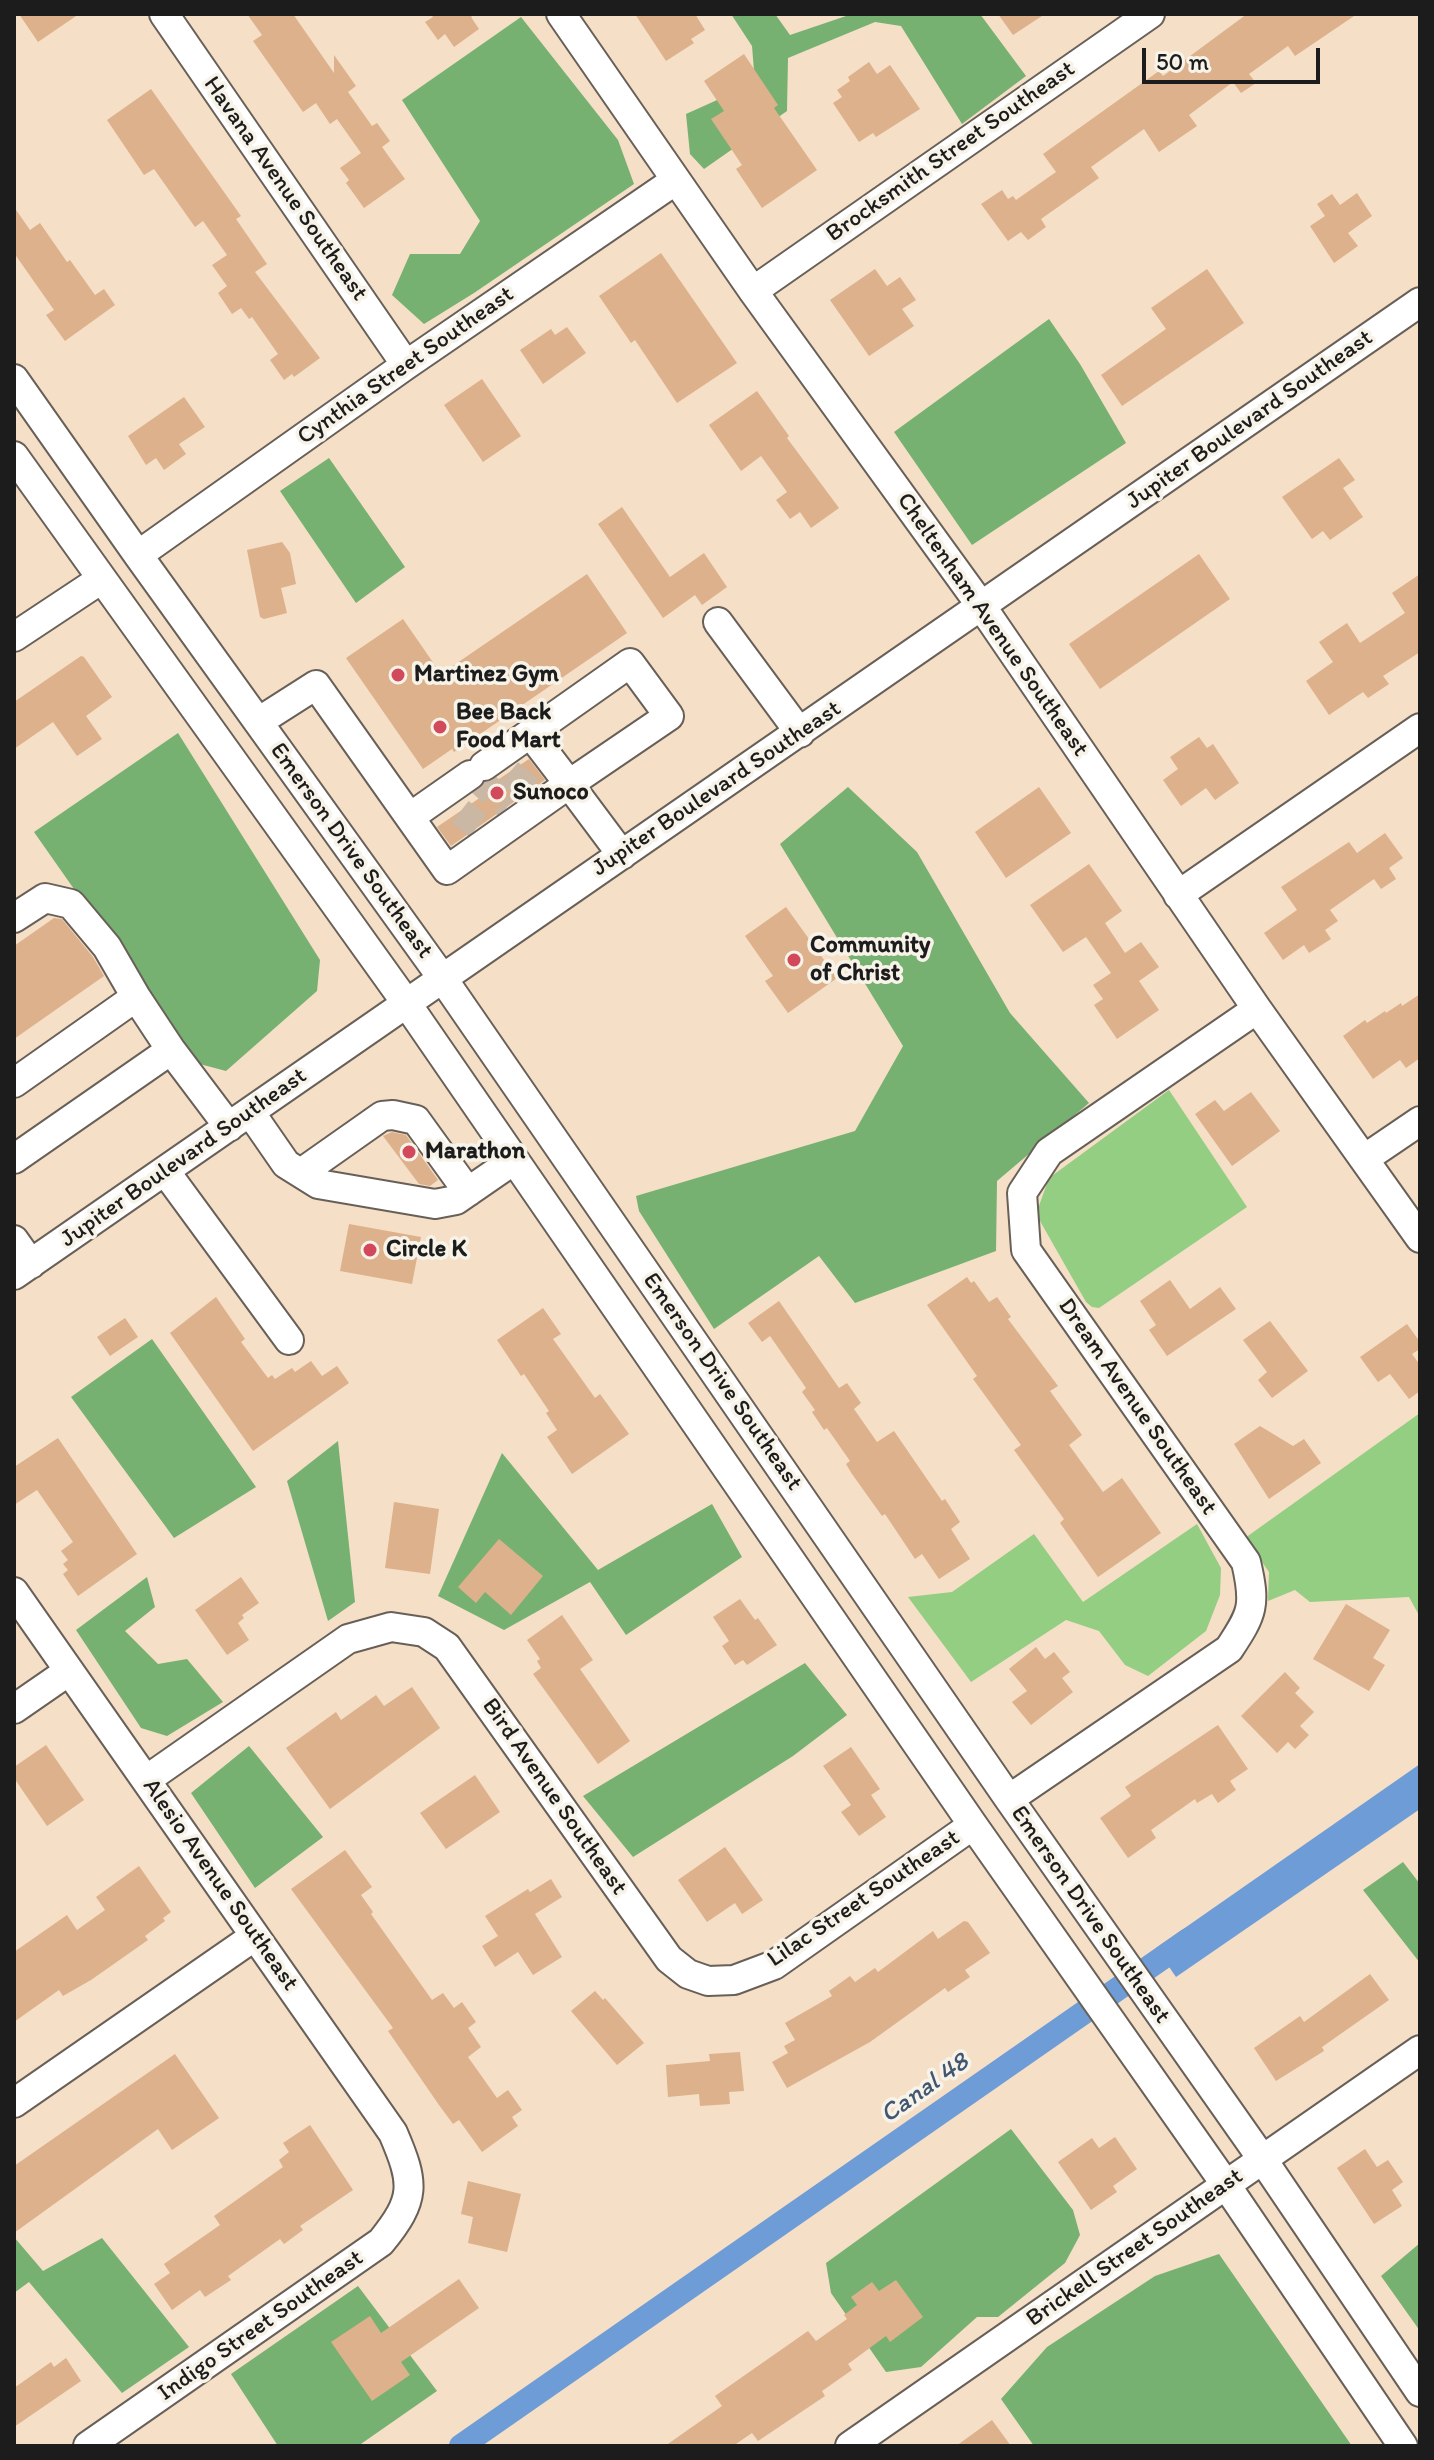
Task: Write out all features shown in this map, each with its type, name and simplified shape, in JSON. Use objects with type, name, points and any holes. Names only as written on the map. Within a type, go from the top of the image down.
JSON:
[{"type":"street","name":"Havana Avenue Southeast","points":[[164,14],[406,365]]},
{"type":"street","name":"Cheltenham Avenue Southeast","points":[[561,14],[753,291],[982,607],[1257,1009],[1420,1238]]},
{"type":"street","name":"Brocksmith Street Southeast","points":[[753,291],[1150,14]]},
{"type":"street","name":"Cynthia Street Southeast","points":[[138,555],[406,365],[676,180]]},
{"type":"street","name":"Jupiter Boulevard Southeast","points":[[22,1270],[1420,302]]},
{"type":"street","name":"Emerson Drive Southeast","points":[[14,379],[443,979],[1154,2009],[1263,2160],[1420,2392]]},
{"type":"street","name":"Emerson Drive Southeast","points":[[14,456],[407,1004],[973,1825],[1226,2185],[1403,2446]]},
{"type":"street","points":[[14,637],[100,580]]},
{"type":"street","points":[[718,622],[800,733]]},
{"type":"street","points":[[258,722],[316,685],[447,870],[468,818],[508,786],[530,733],[630,663],[669,716],[569,784],[508,786],[468,818],[410,817]]},
{"type":"street","points":[[1178,895],[1420,728]]},
{"type":"street","points":[[530,733],[622,855]]},
{"type":"street","points":[[14,918],[45,898],[71,904],[107,947],[171,1050],[286,1164],[318,1184],[435,1204],[456,1200],[514,1160]]},
{"type":"street","points":[[14,1083],[136,997]]},
{"type":"street","name":"Dream Avenue Southeast","points":[[1009,1799],[1229,1649],[1248,1620],[1252,1588],[1246,1562],[1026,1250],[1022,1193],[1049,1152],[1257,1009]]},
{"type":"street","points":[[14,1159],[171,1050]]},
{"type":"street","points":[[301,1173],[382,1116],[393,1115],[416,1120],[468,1192]]},
{"type":"street","points":[[1364,1159],[1420,1121]]},
{"type":"street","points":[[165,1171],[289,1340]]},
{"type":"street","points":[[14,1240],[22,1270]]},
{"type":"street","name":"Alesio Avenue Southeast","points":[[14,1592],[393,2133],[405,2162],[409,2186]]},
{"type":"street","name":"Bird Avenue Southeast","points":[[146,1780],[348,1639],[391,1627],[424,1632],[447,1647],[668,1958],[688,1974],[708,1981]]},
{"type":"street","points":[[14,1709],[69,1671]]},
{"type":"street","name":"Lilac Street Southeast","points":[[708,1981],[734,1980],[774,1965],[973,1825]]},
{"type":"street","points":[[14,2103],[255,1936]]},
{"type":"street","name":"Brickell Street Southeast","points":[[850,2446],[1420,2050]]},
{"type":"street","name":"Indigo Street Southeast","points":[[88,2446],[381,2242],[403,2215],[409,2186]]},
{"type":"green space","points":[[731,14],[775,14],[790,35],[852,14],[980,14],[1026,76],[962,124],[901,26],[875,22],[788,58],[787,111],[704,169],[690,154],[686,114],[755,83],[752,46]]},
{"type":"green space","points":[[521,17],[618,140],[634,184],[424,324],[392,295],[410,254],[460,254],[480,221],[402,100]]},
{"type":"green space","points":[[1049,319],[1080,364],[1126,443],[972,545],[894,432]]},
{"type":"green space","points":[[329,458],[405,567],[356,603],[280,491]]},
{"type":"green space","points":[[178,733],[320,960],[317,991],[226,1071],[196,1063],[34,832]]},
{"type":"green space","points":[[848,787],[917,852],[1010,1013],[1089,1103],[997,1181],[996,1251],[855,1303],[819,1256],[714,1329],[639,1211],[636,1196],[855,1131],[903,1046],[780,844]]},
{"type":"green space","points":[[1169,1090],[1247,1207],[1099,1308],[1092,1307],[1086,1302],[1036,1214],[1049,1178]]},
{"type":"green space","points":[[152,1339],[256,1487],[174,1538],[71,1397]]},
{"type":"green space","points":[[1420,1413],[1420,1617],[1409,1597],[1310,1602],[1295,1590],[1268,1601],[1269,1572],[1245,1538]]},
{"type":"green space","points":[[338,1441],[355,1602],[328,1621],[287,1481]]},
{"type":"green space","points":[[502,1453],[598,1570],[712,1504],[742,1557],[626,1635],[590,1582],[504,1630],[438,1596]]},
{"type":"green space","points":[[1197,1524],[1221,1568],[1220,1595],[1206,1631],[1148,1676],[1125,1665],[1099,1631],[1066,1620],[971,1682],[908,1597],[952,1592],[1034,1534],[1083,1602]]},
{"type":"green space","points":[[147,1577],[155,1607],[125,1631],[158,1664],[187,1659],[223,1702],[167,1736],[141,1728],[76,1630]]},
{"type":"green space","points":[[805,1663],[847,1715],[793,1756],[633,1857],[583,1796]]},
{"type":"green space","points":[[249,1746],[323,1837],[255,1888],[191,1793]]},
{"type":"green space","points":[[1403,1862],[1420,1884],[1420,1963],[1363,1890]]},
{"type":"green space","points":[[1011,2129],[1073,2210],[1080,2235],[1065,2263],[998,2317],[977,2317],[921,2367],[886,2372],[831,2293],[826,2263]]},
{"type":"green space","points":[[14,2237],[43,2271],[102,2238],[189,2347],[122,2393],[29,2282],[14,2293]]},
{"type":"green space","points":[[1420,2243],[1420,2331],[1381,2276]]},
{"type":"green space","points":[[1219,2254],[1352,2446],[1034,2446],[1001,2399],[1047,2347],[1155,2276]]},
{"type":"green space","points":[[358,2286],[437,2391],[358,2446],[278,2446],[231,2374]]},
{"type":"water","points":[[1420,1764],[1420,1809],[1176,1977],[1156,1948]]},
{"type":"building","points":[[19,14],[79,14],[38,42]]},
{"type":"building","points":[[247,14],[293,14],[334,73],[334,55],[356,86],[348,92],[372,126],[377,123],[390,141],[382,147],[405,179],[364,208],[346,183],[349,180],[340,168],[361,153],[337,119],[330,124],[316,103],[303,112],[253,41],[262,35]]},
{"type":"building","points":[[431,14],[474,14],[471,17],[479,29],[454,47],[445,34],[438,40],[425,22],[433,17]]},
{"type":"building","points":[[635,14],[695,14],[705,30],[691,39],[694,43],[666,61]]},
{"type":"building","points":[[998,14],[1045,14],[1013,35]]},
{"type":"building","points":[[1247,14],[1357,14],[1295,56],[1288,46],[1249,74],[1256,83],[1241,93],[1233,82],[1189,115],[1197,126],[1159,152],[1144,129],[1091,167],[1099,178],[1041,219],[1046,227],[1028,240],[1021,232],[1008,241],[981,204],[1002,190],[1008,199],[1013,196],[1016,200],[1056,172],[1043,154],[1159,71],[1163,76]]},
{"type":"building","points":[[744,54],[778,105],[774,108],[817,170],[762,208],[736,169],[742,165],[711,119],[724,111],[704,81]]},
{"type":"building","points":[[869,62],[877,74],[890,65],[920,109],[876,137],[873,133],[859,142],[833,103],[842,97],[837,90],[850,81],[848,77]]},
{"type":"building","points":[[151,89],[241,216],[236,219],[267,264],[255,272],[320,358],[294,377],[292,374],[284,380],[270,360],[278,354],[252,317],[249,319],[241,308],[232,314],[218,293],[227,286],[212,265],[227,255],[203,221],[195,227],[154,169],[144,175],[107,120]]},
{"type":"building","points":[[1357,193],[1372,216],[1348,233],[1358,246],[1334,263],[1310,226],[1325,216],[1317,204],[1332,194],[1340,205]]},
{"type":"building","points":[[14,207],[30,230],[40,223],[95,295],[104,289],[115,305],[65,341],[46,315],[54,310],[14,253]]},
{"type":"building","points":[[661,253],[737,363],[677,403],[635,340],[631,343],[599,296]]},
{"type":"building","points":[[875,269],[887,286],[900,277],[916,300],[902,309],[914,326],[869,356],[830,300]]},
{"type":"building","points":[[1207,269],[1244,323],[1122,406],[1101,375],[1166,329],[1151,308]]},
{"type":"building","points":[[567,327],[586,353],[543,384],[520,350],[551,329],[555,335]]},
{"type":"building","points":[[482,379],[521,436],[483,462],[444,405]]},
{"type":"building","points":[[757,391],[789,436],[787,438],[839,508],[811,528],[800,512],[790,519],[776,500],[787,492],[761,456],[741,471],[709,425]]},
{"type":"building","points":[[184,397],[205,427],[179,444],[186,454],[164,470],[156,458],[146,465],[128,436]]},
{"type":"building","points":[[1339,458],[1355,480],[1343,488],[1363,517],[1330,540],[1323,531],[1312,539],[1282,497]]},
{"type":"building","points":[[622,507],[670,577],[704,553],[727,587],[702,605],[695,595],[663,618],[598,524]]},
{"type":"building","points":[[282,542],[290,553],[296,584],[281,588],[287,613],[264,619],[260,617],[247,550]]},
{"type":"building","points":[[1199,554],[1230,599],[1100,689],[1069,644]]},
{"type":"building","points":[[587,574],[627,633],[454,752],[452,749],[423,769],[346,658],[403,619],[441,674]]},
{"type":"building","points":[[1420,574],[1420,652],[1383,676],[1389,684],[1368,698],[1363,692],[1329,715],[1306,681],[1333,662],[1319,642],[1347,623],[1360,643],[1405,613],[1392,593]]},
{"type":"building","points":[[81,656],[112,697],[86,716],[102,739],[77,756],[53,722],[14,749],[14,702]]},
{"type":"building","points":[[1199,737],[1207,748],[1213,744],[1239,783],[1215,800],[1206,788],[1181,806],[1163,780],[1178,769],[1170,757]]},
{"type":"building","points":[[529,759],[545,780],[451,846],[437,827],[484,795],[481,791]]},
{"type":"building","points":[[1039,787],[1071,833],[1006,878],[975,832]]},
{"type":"building","points":[[1385,833],[1403,858],[1389,868],[1396,879],[1381,889],[1374,879],[1330,910],[1338,921],[1325,930],[1331,939],[1309,953],[1304,945],[1283,960],[1264,933],[1297,910],[1281,887],[1349,842],[1357,853]]},
{"type":"building","points":[[1089,864],[1122,911],[1105,923],[1125,953],[1141,942],[1159,967],[1139,981],[1159,1010],[1117,1039],[1094,1005],[1103,999],[1093,985],[1111,973],[1086,937],[1063,952],[1030,905]]},
{"type":"building","points":[[786,907],[837,978],[788,1013],[765,981],[773,976],[745,936]]},
{"type":"building","points":[[54,918],[62,919],[93,957],[104,976],[14,1039],[14,946]]},
{"type":"building","points":[[1420,994],[1420,1058],[1406,1068],[1400,1060],[1373,1079],[1343,1036],[1365,1020],[1367,1023]]},
{"type":"building","points":[[1251,1092],[1280,1131],[1232,1166],[1195,1114],[1215,1100],[1224,1111]]},
{"type":"building","points":[[392,1132],[406,1135],[438,1180],[430,1186],[419,1184],[383,1136]]},
{"type":"building","points":[[349,1224],[421,1237],[412,1284],[340,1271]]},
{"type":"building","points":[[967,1277],[971,1283],[974,1281],[989,1302],[997,1297],[1011,1317],[1008,1319],[1058,1386],[1050,1391],[1082,1435],[1069,1445],[1103,1492],[1122,1478],[1161,1533],[1098,1577],[1060,1523],[1064,1519],[1014,1450],[1021,1445],[973,1379],[977,1376],[927,1305]]},
{"type":"building","points":[[1170,1280],[1190,1309],[1220,1287],[1236,1309],[1167,1356],[1149,1330],[1156,1325],[1140,1301]]},
{"type":"building","points":[[216,1297],[245,1339],[241,1342],[268,1378],[272,1375],[275,1379],[292,1368],[295,1372],[311,1361],[322,1376],[337,1366],[349,1383],[253,1451],[170,1333]]},
{"type":"building","points":[[779,1301],[839,1388],[847,1383],[861,1403],[854,1409],[877,1442],[894,1431],[942,1501],[945,1499],[960,1522],[951,1529],[970,1559],[939,1579],[922,1554],[915,1559],[885,1514],[882,1516],[846,1464],[850,1461],[812,1412],[815,1410],[802,1392],[806,1388],[770,1336],[762,1342],[748,1323]]},
{"type":"building","points":[[543,1308],[561,1334],[553,1339],[595,1398],[600,1394],[629,1434],[572,1474],[547,1437],[557,1430],[546,1413],[549,1411],[497,1340]]},
{"type":"building","points":[[125,1318],[138,1337],[110,1356],[97,1337]]},
{"type":"building","points":[[1270,1321],[1308,1371],[1272,1398],[1258,1380],[1267,1372],[1243,1340]]},
{"type":"building","points":[[1407,1324],[1420,1342],[1420,1349],[1412,1354],[1420,1365],[1420,1391],[1409,1399],[1390,1374],[1378,1382],[1360,1357]]},
{"type":"building","points":[[1260,1426],[1293,1446],[1304,1439],[1321,1463],[1269,1499],[1234,1444]]},
{"type":"building","points":[[58,1438],[137,1554],[78,1596],[63,1574],[68,1570],[63,1564],[68,1560],[61,1551],[73,1542],[37,1490],[14,1505],[14,1467]]},
{"type":"building","points":[[394,1502],[439,1509],[430,1574],[385,1568]]},
{"type":"building","points":[[499,1539],[543,1576],[511,1615],[485,1592],[476,1603],[458,1587]]},
{"type":"building","points":[[241,1577],[259,1603],[242,1615],[244,1618],[238,1623],[249,1640],[227,1655],[195,1610]]},
{"type":"building","points":[[740,1599],[777,1645],[747,1665],[743,1660],[735,1665],[722,1646],[729,1641],[713,1617]]},
{"type":"building","points":[[1346,1604],[1390,1630],[1373,1658],[1385,1665],[1369,1691],[1313,1659]]},
{"type":"building","points":[[562,1615],[593,1660],[580,1669],[630,1741],[598,1764],[533,1674],[541,1668],[537,1661],[540,1659],[527,1640]]},
{"type":"building","points":[[1036,1647],[1045,1659],[1054,1652],[1070,1672],[1062,1678],[1073,1692],[1031,1725],[1012,1702],[1027,1691],[1009,1669]]},
{"type":"building","points":[[1285,1672],[1300,1688],[1295,1693],[1314,1712],[1300,1726],[1309,1735],[1295,1749],[1288,1742],[1277,1753],[1241,1716]]},
{"type":"building","points":[[412,1687],[440,1728],[330,1809],[286,1748],[336,1712],[341,1720],[376,1695],[384,1706]]},
{"type":"building","points":[[1218,1725],[1248,1769],[1230,1781],[1236,1790],[1218,1803],[1212,1794],[1197,1803],[1195,1799],[1151,1830],[1156,1838],[1128,1858],[1100,1818],[1131,1796],[1125,1787]]},
{"type":"building","points":[[46,1745],[84,1800],[47,1826],[14,1778],[14,1767]]},
{"type":"building","points":[[851,1747],[880,1789],[871,1795],[886,1817],[859,1836],[841,1812],[851,1805],[823,1766]]},
{"type":"building","points":[[475,1775],[500,1812],[446,1849],[420,1813]]},
{"type":"building","points":[[725,1847],[763,1900],[742,1914],[735,1903],[707,1922],[678,1880]]},
{"type":"building","points":[[345,1850],[372,1887],[361,1895],[373,1912],[371,1914],[432,2000],[443,1993],[454,2008],[462,2002],[476,2022],[468,2028],[481,2047],[468,2057],[497,2098],[508,2090],[522,2110],[512,2117],[518,2126],[482,2152],[459,2120],[453,2124],[439,2105],[388,2031],[393,2028],[291,1889]]},
{"type":"building","points":[[139,1866],[171,1912],[163,1918],[165,1921],[145,1936],[148,1940],[91,1980],[63,1996],[59,1990],[14,2022],[14,1952],[67,1915],[77,1930],[105,1910],[96,1897]]},
{"type":"building","points":[[551,1879],[562,1897],[535,1914],[562,1957],[533,1975],[518,1952],[495,1967],[482,1946],[498,1936],[485,1916],[528,1889],[530,1892]]},
{"type":"building","points":[[964,1921],[968,1922],[990,1953],[965,1970],[970,1977],[948,1992],[945,1988],[870,2042],[787,2088],[772,2062],[788,2053],[784,2046],[795,2040],[785,2023],[832,1996],[829,1991],[850,1976],[855,1982],[875,1968],[878,1972],[933,1931],[938,1939]]},
{"type":"building","points":[[1370,1974],[1389,2000],[1322,2047],[1324,2051],[1276,2081],[1254,2048],[1300,2016],[1304,2022]]},
{"type":"building","points":[[595,1991],[603,2000],[605,1998],[644,2043],[617,2065],[571,2011]]},
{"type":"building","points":[[740,2052],[744,2091],[729,2092],[730,2104],[700,2106],[699,2094],[668,2097],[666,2065],[710,2061],[709,2054]]},
{"type":"building","points":[[175,2054],[219,2118],[172,2150],[158,2129],[14,2233],[14,2166]]},
{"type":"building","points":[[310,2125],[353,2190],[300,2226],[303,2230],[284,2244],[280,2239],[228,2276],[231,2280],[205,2297],[200,2290],[172,2310],[154,2284],[170,2273],[164,2264],[220,2225],[214,2216],[283,2167],[279,2160],[289,2152],[283,2143]]},
{"type":"building","points":[[1115,2137],[1137,2169],[1113,2186],[1117,2192],[1091,2210],[1058,2162],[1092,2138],[1099,2148]]},
{"type":"building","points":[[1365,2149],[1377,2167],[1388,2160],[1403,2182],[1392,2190],[1402,2206],[1374,2224],[1337,2168]]},
{"type":"building","points":[[468,2181],[521,2194],[507,2252],[468,2243],[473,2217],[461,2214]]},
{"type":"building","points":[[459,2279],[479,2308],[401,2362],[410,2375],[372,2401],[331,2342],[370,2316],[381,2333]]},
{"type":"building","points":[[896,2280],[923,2317],[890,2342],[886,2336],[848,2364],[852,2370],[822,2391],[825,2396],[758,2441],[752,2433],[733,2446],[665,2446],[722,2406],[715,2396],[808,2331],[816,2341],[847,2319],[844,2315],[857,2305],[851,2297],[872,2282],[879,2291]]},
{"type":"building","points":[[66,2358],[81,2381],[14,2427],[14,2388],[51,2362],[54,2367]]},
{"type":"building","points":[[992,2420],[1011,2446],[956,2446]]},
{"type":"waterway","name":"Canal 48","points":[[461,2446],[1188,1940]]},
{"type":"tunnel","points":[[509,773],[530,791]]},
{"type":"tunnel","points":[[472,774],[508,806]]},
{"type":"tunnel","points":[[460,812],[478,826]]},
{"type":"place","name":"Martinez Gym","points":[[398,675]]},
{"type":"place","name":"Bee Back Food Mart","points":[[440,727]]},
{"type":"place","name":"Sunoco","points":[[497,793]]},
{"type":"place","name":"Community of Christ","points":[[794,960]]},
{"type":"place","name":"Marathon","points":[[409,1152]]},
{"type":"place","name":"Circle K","points":[[370,1250]]}]
